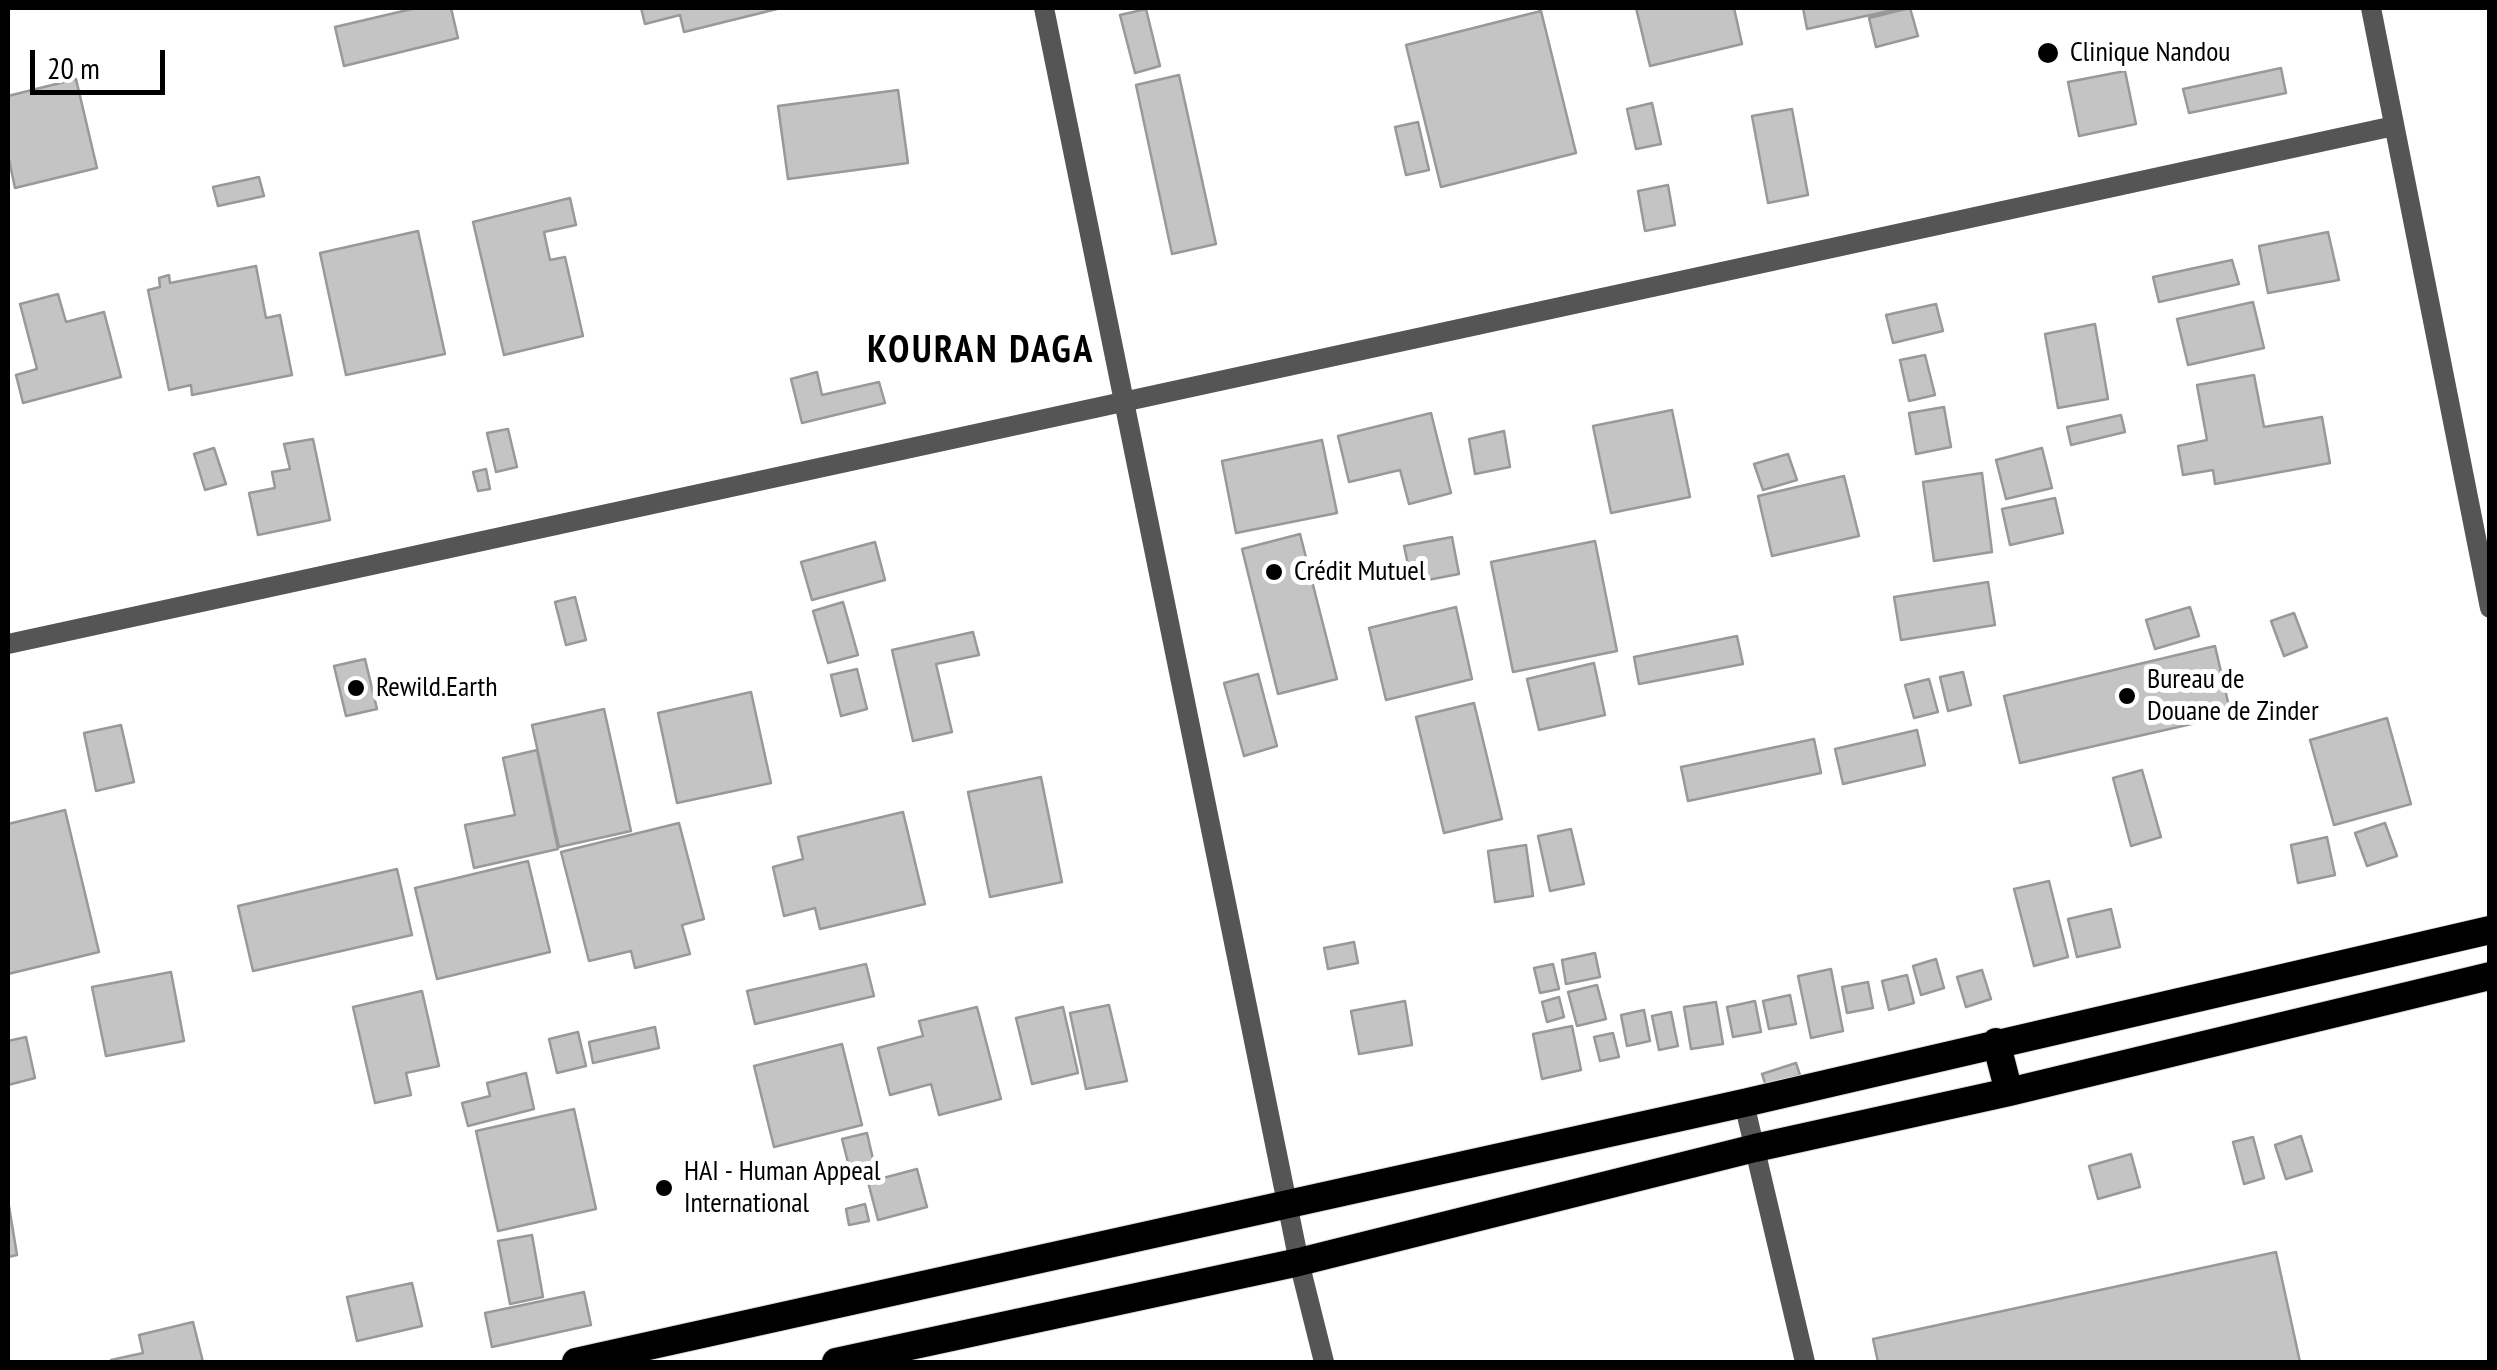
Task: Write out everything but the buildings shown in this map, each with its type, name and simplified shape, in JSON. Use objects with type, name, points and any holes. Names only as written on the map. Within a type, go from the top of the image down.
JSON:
[{"type":"highway","points":[[576,1362],[1744,1103],[2490,930]]},
{"type":"highway","points":[[836,1362],[1299,1262],[1756,1148],[2009,1092],[2490,976]]},
{"type":"highway","points":[[1996,1042],[2009,1092]]},
{"type":"street","points":[[1044,8],[1299,1262],[1324,1362]]},
{"type":"street","points":[[2371,8],[2490,608]]},
{"type":"street","points":[[8,644],[2394,126]]},
{"type":"street","points":[[1744,1103],[1805,1362]]},
{"type":"place","name":"Clinique Nandou","points":[[2048,53]]},
{"type":"place","name":"Crédit Mutuel","points":[[1274,572]]},
{"type":"place","name":"Rewild.Earth","points":[[356,688]]},
{"type":"place","name":"Bureau de Douane de Zinder","points":[[2127,696]]},
{"type":"place","name":"HAI - Human Appeal International","points":[[664,1188]]},
{"type":"district","name":"KOURAN DAGA","points":[[981,351]]}]
